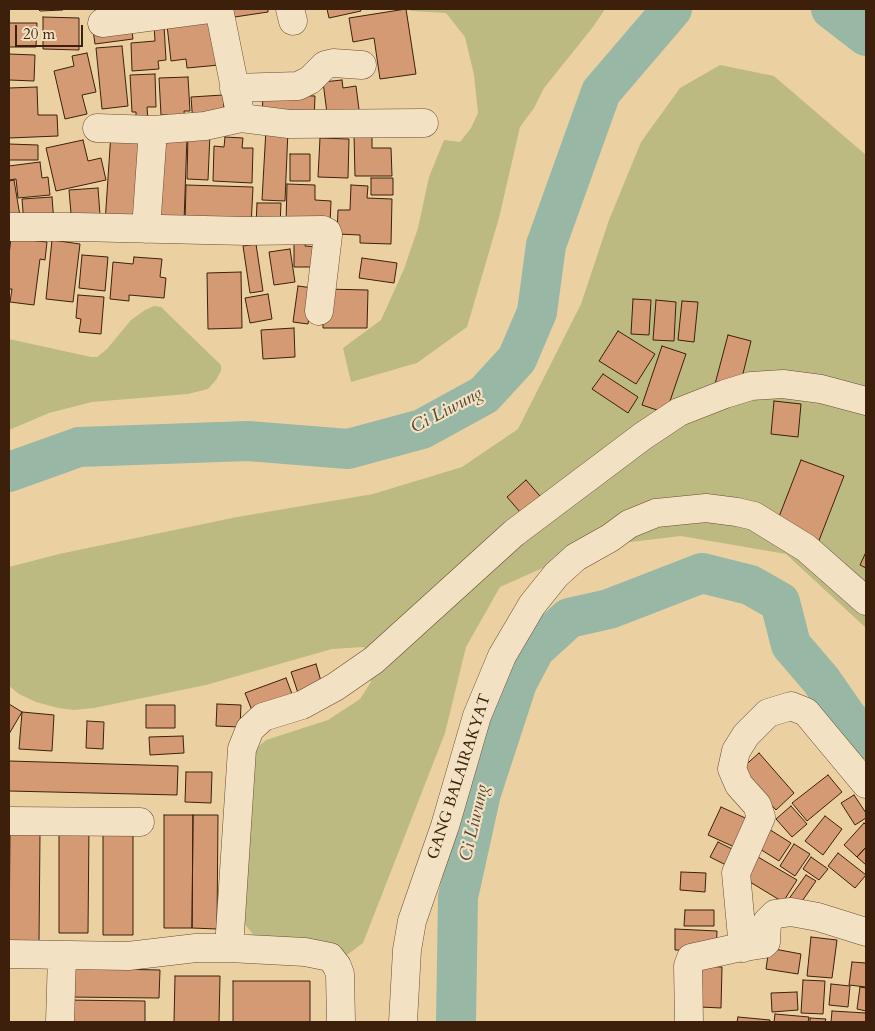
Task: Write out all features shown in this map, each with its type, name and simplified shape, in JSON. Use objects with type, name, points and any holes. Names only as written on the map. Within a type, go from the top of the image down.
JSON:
[{"type":"street","points":[[102,23],[209,9]]},
{"type":"street","points":[[219,9],[241,118]]},
{"type":"street","points":[[234,88],[298,86],[310,80],[325,65],[333,63],[362,65]]},
{"type":"street","points":[[97,128],[153,130],[205,126],[241,118],[289,124],[424,123]]},
{"type":"street","points":[[146,229],[153,130]]},
{"type":"street","points":[[9,227],[246,231],[323,230],[327,232],[319,311]]},
{"type":"street","points":[[229,948],[242,750],[250,729],[263,717],[302,705],[335,687],[374,660],[514,533],[643,436],[679,412],[751,386],[783,384],[821,389],[866,401]]},
{"type":"street","name":"GANG BALAIRAKYAT","points":[[403,1022],[407,950],[412,921],[445,826],[477,716],[502,656],[532,605],[556,575],[576,557],[610,538],[630,524],[656,513],[706,508],[754,516],[806,548],[866,601]]},
{"type":"street","points":[[743,948],[736,873],[760,818],[757,804],[739,785],[732,769],[736,751],[746,736],[768,713],[791,706],[806,712],[866,784]]},
{"type":"street","points":[[9,821],[140,822]]},
{"type":"street","points":[[689,1022],[688,966],[691,958],[761,946],[766,942],[767,922],[775,914],[791,912],[818,917],[866,932]]},
{"type":"street","points":[[9,954],[128,956],[196,948],[306,952],[330,957],[337,966],[340,974],[341,1022]]},
{"type":"street","points":[[60,1022],[62,955]]},
{"type":"shaded area","points":[[410,9],[605,9],[593,27],[544,88],[534,108],[520,127],[499,218],[467,327],[417,363],[351,382],[343,348],[381,320],[404,269],[418,228],[429,177],[444,140],[460,142],[471,128],[478,113],[474,75],[465,37],[446,13],[411,11]]},
{"type":"shaded area","points":[[720,65],[774,76],[866,155],[866,628],[786,554],[681,536],[614,544],[563,559],[500,587],[466,647],[445,733],[363,943],[331,967],[273,958],[226,902],[250,754],[266,740],[328,720],[360,699],[371,682],[364,647],[332,649],[206,685],[94,708],[74,710],[58,708],[36,702],[19,694],[9,686],[9,567],[59,554],[237,517],[373,494],[462,467],[518,429],[581,304],[609,220],[641,142],[680,88]]},
{"type":"shaded area","points":[[154,306],[161,307],[221,365],[221,371],[208,389],[188,394],[92,402],[49,413],[9,430],[9,339],[97,357],[107,349],[131,320]]},
{"type":"building","points":[[38,9],[63,9],[63,10],[40,11]]},
{"type":"building","points":[[227,9],[268,9],[268,12],[228,18]]},
{"type":"building","points":[[327,9],[360,9],[361,11],[329,18]]},
{"type":"building","points":[[406,9],[416,74],[380,79],[374,38],[353,42],[349,18]]},
{"type":"building","points":[[214,11],[219,65],[187,68],[186,59],[171,61],[166,16]]},
{"type":"building","points":[[43,17],[79,18],[79,50],[43,49]]},
{"type":"building","points":[[9,23],[37,23],[36,47],[9,47]]},
{"type":"building","points":[[131,24],[133,39],[95,44],[93,30]]},
{"type":"building","points":[[164,25],[166,60],[158,61],[159,69],[132,71],[131,43],[155,41],[154,26]]},
{"type":"building","points":[[122,46],[128,106],[102,109],[96,48]]},
{"type":"building","points":[[87,53],[96,92],[82,95],[87,114],[65,119],[54,71],[74,66],[72,56]]},
{"type":"building","points":[[9,54],[35,55],[34,81],[9,80]]},
{"type":"building","points":[[155,74],[156,107],[147,107],[148,120],[136,121],[136,112],[132,112],[130,75]]},
{"type":"building","points":[[188,77],[190,111],[184,111],[185,122],[168,122],[168,115],[161,115],[159,78]]},
{"type":"building","points":[[342,80],[343,88],[356,86],[360,117],[328,121],[323,82]]},
{"type":"building","points":[[37,87],[38,115],[57,115],[58,136],[9,138],[9,88]]},
{"type":"building","points":[[263,94],[315,96],[314,120],[262,118]]},
{"type":"building","points":[[223,95],[225,122],[193,124],[191,97]]},
{"type":"building","points":[[266,129],[288,130],[285,201],[262,200]]},
{"type":"building","points":[[111,133],[140,135],[135,225],[105,223]]},
{"type":"building","points":[[188,133],[210,133],[208,180],[187,179]]},
{"type":"building","points":[[354,135],[372,135],[372,148],[391,148],[392,176],[355,176]]},
{"type":"building","points":[[156,136],[187,137],[184,222],[153,220]]},
{"type":"building","points":[[225,137],[243,138],[242,148],[253,148],[252,183],[213,181],[214,146],[224,147]]},
{"type":"building","points":[[320,138],[349,139],[348,178],[318,177]]},
{"type":"building","points":[[83,140],[88,161],[101,158],[106,180],[56,191],[46,148]]},
{"type":"building","points":[[9,144],[38,145],[38,160],[9,160]]},
{"type":"building","points":[[290,154],[310,154],[310,181],[290,181]]},
{"type":"building","points":[[40,162],[42,178],[48,177],[50,195],[18,198],[16,179],[9,180],[9,166]]},
{"type":"building","points":[[371,178],[393,178],[393,195],[371,195]]},
{"type":"building","points":[[14,180],[21,222],[9,224],[9,181]]},
{"type":"building","points":[[287,184],[315,185],[315,200],[331,201],[330,225],[286,224]]},
{"type":"building","points":[[186,185],[253,187],[251,226],[185,223]]},
{"type":"building","points":[[351,185],[368,186],[367,198],[392,199],[391,244],[360,243],[360,235],[337,234],[338,210],[350,210]]},
{"type":"building","points":[[98,188],[100,215],[72,225],[69,190]]},
{"type":"building","points":[[52,197],[54,223],[24,225],[22,199]]},
{"type":"building","points":[[257,203],[281,203],[280,226],[256,225]]},
{"type":"building","points":[[11,238],[47,242],[45,260],[40,259],[34,305],[10,302],[12,289],[9,289]]},
{"type":"building","points":[[52,240],[80,244],[73,302],[46,299]]},
{"type":"building","points":[[294,240],[306,241],[305,246],[320,247],[320,267],[294,267]]},
{"type":"building","points":[[256,244],[263,291],[250,293],[243,246]]},
{"type":"building","points":[[290,249],[295,282],[274,285],[269,252]]},
{"type":"building","points":[[82,255],[108,257],[105,291],[79,288]]},
{"type":"building","points":[[134,257],[162,259],[160,277],[166,278],[164,298],[129,295],[129,301],[110,299],[113,262],[133,264]]},
{"type":"building","points":[[362,258],[397,263],[394,283],[359,278]]},
{"type":"building","points":[[241,272],[242,328],[208,329],[207,273]]},
{"type":"building","points":[[298,286],[313,288],[308,324],[293,322]]},
{"type":"building","points":[[324,289],[368,290],[367,328],[323,328]]},
{"type":"building","points":[[268,294],[272,319],[250,323],[245,298]]},
{"type":"building","points":[[78,295],[104,297],[101,334],[79,332],[81,319],[76,318]]},
{"type":"building","points":[[633,299],[651,300],[649,335],[631,334]]},
{"type":"building","points":[[656,300],[676,302],[674,341],[653,340]]},
{"type":"building","points":[[682,301],[698,302],[694,342],[678,340]]},
{"type":"building","points":[[294,328],[295,357],[263,359],[261,330]]},
{"type":"building","points":[[618,331],[655,354],[636,384],[599,361]]},
{"type":"building","points":[[728,335],[751,341],[739,390],[715,384]]},
{"type":"building","points":[[662,346],[686,354],[666,413],[642,405]]},
{"type":"building","points":[[603,374],[638,397],[628,413],[592,389]]},
{"type":"building","points":[[774,401],[801,404],[798,437],[771,434]]},
{"type":"building","points":[[801,460],[844,476],[818,543],[775,527]]},
{"type":"building","points":[[526,480],[540,496],[520,512],[507,497]]},
{"type":"building","points":[[866,552],[866,568],[860,565]]},
{"type":"building","points":[[316,664],[323,688],[299,696],[291,672]]},
{"type":"building","points":[[286,678],[295,702],[255,718],[245,693]]},
{"type":"building","points":[[9,704],[22,712],[9,734]]},
{"type":"building","points":[[217,704],[241,705],[240,727],[216,726]]},
{"type":"building","points":[[146,705],[175,705],[175,728],[146,728]]},
{"type":"building","points":[[22,712],[54,715],[52,751],[19,749]]},
{"type":"building","points":[[87,721],[104,722],[103,749],[86,748]]},
{"type":"building","points":[[183,736],[184,753],[150,755],[149,737]]},
{"type":"building","points":[[759,753],[794,793],[776,810],[740,770]]},
{"type":"building","points":[[9,761],[178,766],[177,795],[9,791]]},
{"type":"building","points":[[186,772],[212,772],[211,803],[185,802]]},
{"type":"building","points":[[828,775],[842,792],[807,821],[792,803]]},
{"type":"building","points":[[854,795],[866,813],[866,818],[855,825],[841,803]]},
{"type":"building","points":[[791,806],[807,824],[792,837],[776,819]]},
{"type":"building","points":[[721,807],[754,822],[741,850],[708,835]]},
{"type":"building","points":[[164,815],[193,815],[192,928],[164,928]]},
{"type":"building","points":[[193,815],[218,815],[217,929],[192,928]]},
{"type":"building","points":[[825,816],[842,829],[823,855],[805,841]]},
{"type":"building","points":[[864,823],[866,825],[866,847],[857,857],[844,845]]},
{"type":"building","points":[[59,824],[89,825],[88,933],[59,933]]},
{"type":"building","points":[[764,826],[791,843],[779,861],[752,844]]},
{"type":"building","points":[[103,827],[133,827],[133,935],[103,935]]},
{"type":"building","points":[[10,833],[40,834],[39,942],[9,941]]},
{"type":"building","points":[[718,842],[740,853],[732,868],[710,857]]},
{"type":"building","points":[[794,844],[810,854],[795,876],[780,866]]},
{"type":"building","points":[[866,847],[866,865],[857,857]]},
{"type":"building","points":[[838,853],[866,875],[855,888],[828,866]]},
{"type":"building","points":[[753,854],[797,880],[783,902],[740,876]]},
{"type":"building","points":[[811,857],[828,869],[819,880],[803,869]]},
{"type":"building","points":[[681,872],[706,873],[705,892],[680,890]]},
{"type":"building","points":[[806,875],[816,881],[798,907],[788,900]]},
{"type":"building","points":[[685,910],[714,910],[714,926],[684,926]]},
{"type":"building","points":[[675,929],[717,931],[716,951],[675,950]]},
{"type":"building","points":[[811,937],[837,940],[832,978],[807,976]]},
{"type":"building","points":[[769,948],[801,954],[798,974],[766,969]]},
{"type":"building","points":[[852,962],[866,963],[866,987],[849,985]]},
{"type":"building","points":[[701,966],[722,967],[721,1008],[700,1007]]},
{"type":"building","points":[[67,968],[160,970],[159,998],[67,997]]},
{"type":"building","points":[[175,976],[220,976],[219,1022],[174,1022]]},
{"type":"building","points":[[803,980],[825,981],[823,1014],[801,1013]]},
{"type":"building","points":[[233,981],[310,981],[310,1022],[233,1022]]},
{"type":"building","points":[[831,984],[850,986],[848,1007],[829,1005]]},
{"type":"building","points":[[860,987],[866,988],[866,1011],[857,1009]]},
{"type":"building","points":[[797,992],[798,1010],[772,1012],[771,993]]},
{"type":"building","points":[[64,1000],[145,1001],[145,1022],[64,1022]]},
{"type":"building","points":[[832,1011],[866,1013],[866,1022],[831,1022]]},
{"type":"building","points":[[775,1014],[809,1017],[808,1022],[774,1022]]},
{"type":"building","points":[[738,1017],[770,1020],[770,1022],[737,1022]]},
{"type":"building","points":[[810,1018],[826,1019],[825,1022],[810,1022]]},
{"type":"waterway","name":"Ci Liwung","points":[[9,472],[79,447],[248,441],[348,449],[422,429],[484,395],[517,359],[537,312],[546,245],[601,92],[672,9]]},
{"type":"waterway","name":"Ci Liwung","points":[[831,9],[866,36]]},
{"type":"waterway","name":"Ci Liwung","points":[[456,1022],[458,897],[481,793],[517,683],[535,649],[569,618],[609,609],[702,573],[750,585],[780,602],[791,645],[821,680],[846,716],[866,739]]}]
